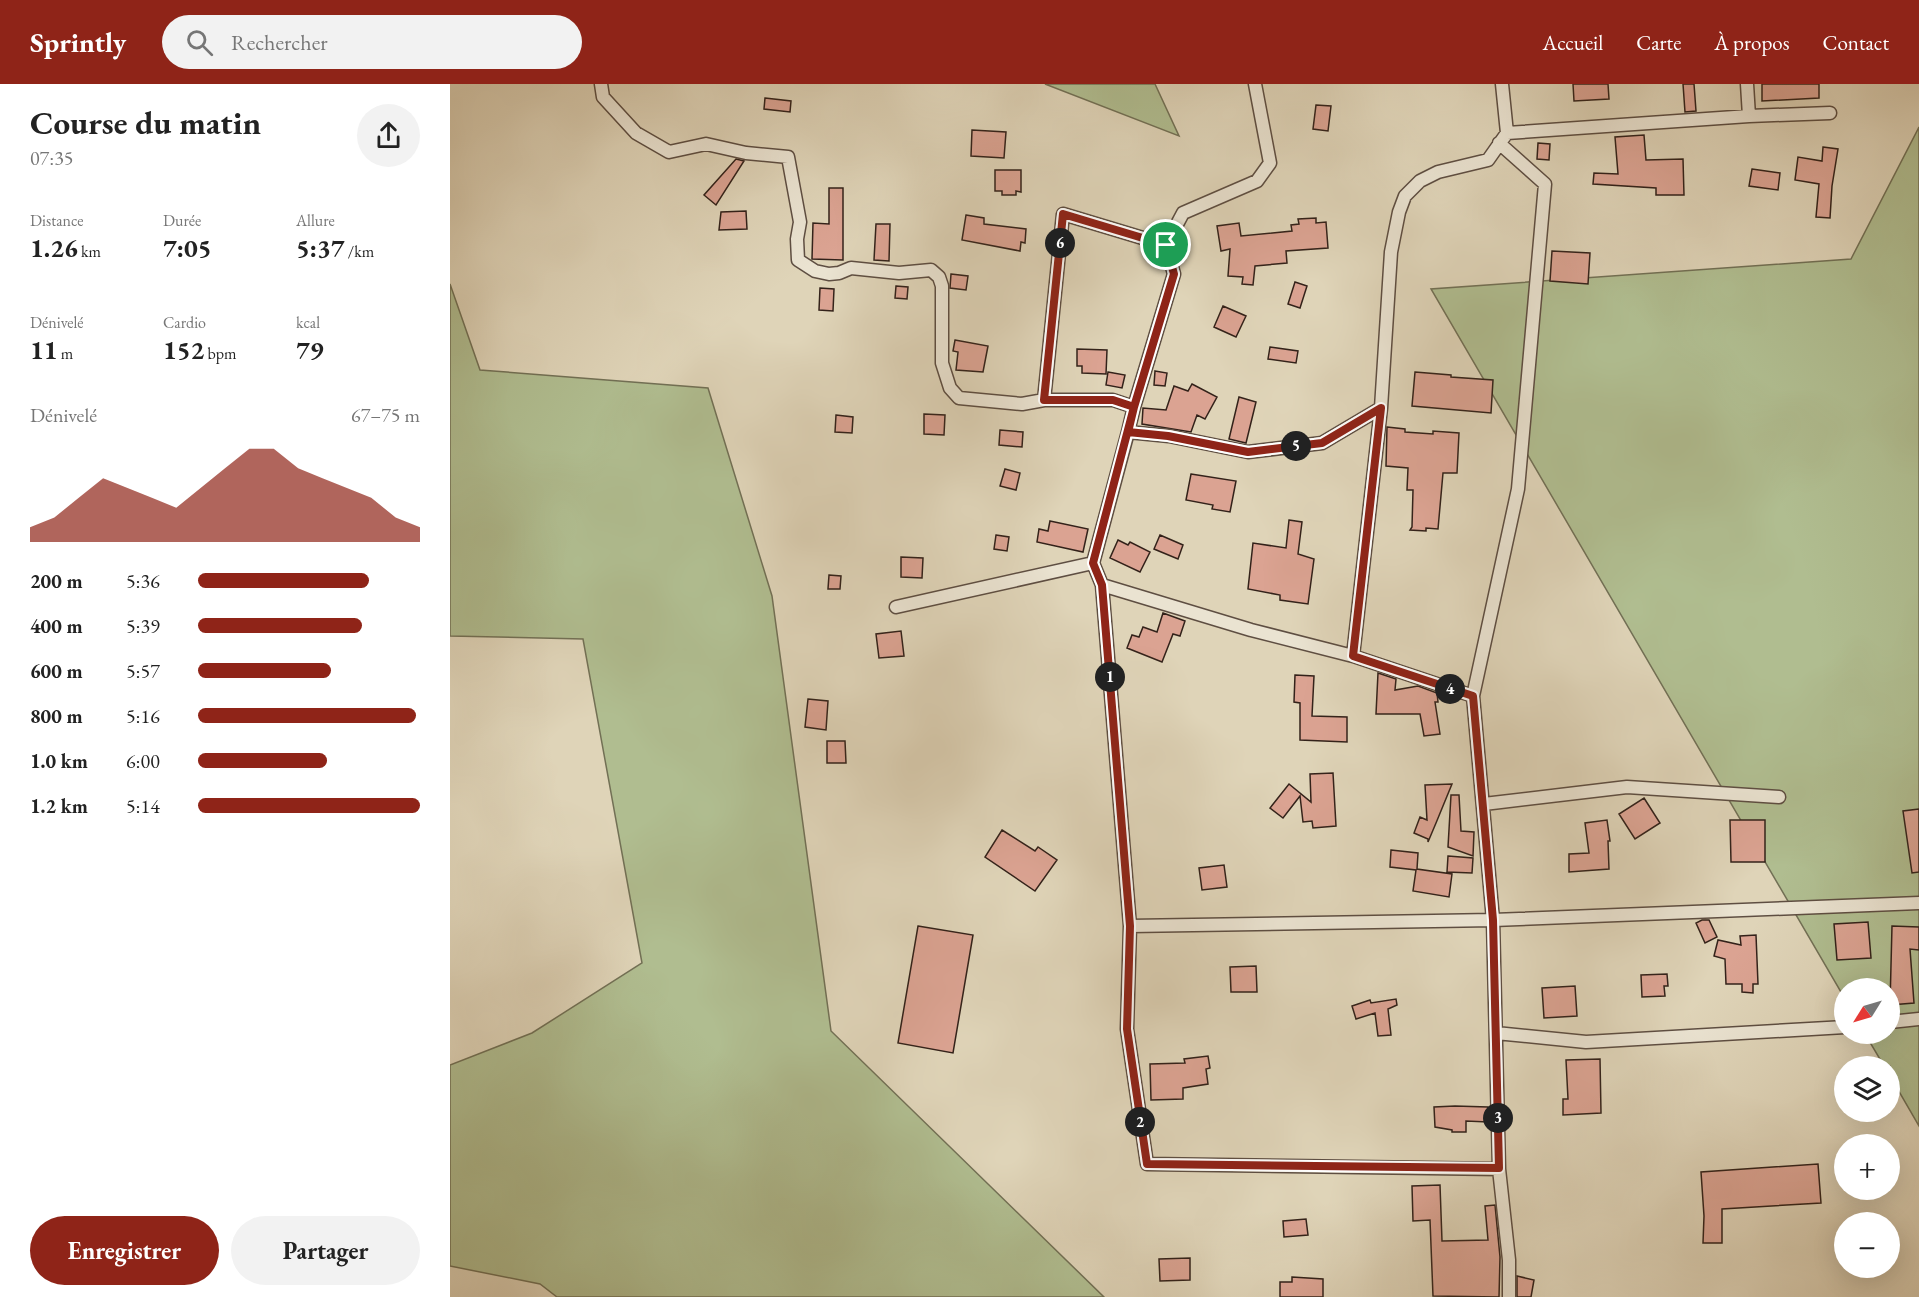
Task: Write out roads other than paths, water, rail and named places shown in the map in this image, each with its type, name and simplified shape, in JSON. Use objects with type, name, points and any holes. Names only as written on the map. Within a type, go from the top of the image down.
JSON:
[{"type":"street","points":[[601,84],[603,97],[636,133],[669,152],[706,144],[746,153],[788,157],[800,222],[797,239],[798,260],[815,271],[829,274],[850,268],[899,273],[931,270],[939,277],[942,286],[942,363],[950,388],[959,398],[1022,404],[1044,400],[1113,400],[1134,407]]},
{"type":"street","points":[[1255,84],[1270,163],[1257,181],[1183,213],[1166,245],[1174,274],[1134,407],[1093,563],[1102,585],[1130,926],[1127,1029],[1147,1164],[1499,1168]]},
{"type":"street","points":[[1353,656],[1381,408],[1391,252],[1399,212],[1405,196],[1420,181],[1438,172],[1488,160],[1507,133],[1502,84]]},
{"type":"street","points":[[1747,84],[1749,116]]},
{"type":"street","points":[[1507,133],[1749,116],[1830,113]]},
{"type":"street","points":[[1499,143],[1545,184],[1518,489],[1473,696],[1493,920],[1499,1168],[1509,1260],[1509,1297]]},
{"type":"street","points":[[1044,400],[1063,214],[1166,245]]},
{"type":"street","points":[[1128,432],[1168,436],[1248,452],[1322,443],[1381,408]]},
{"type":"street","points":[[896,607],[1093,563]]},
{"type":"street","points":[[1102,585],[1251,630],[1353,656],[1473,696]]},
{"type":"street","points":[[1484,804],[1627,787],[1779,797]]},
{"type":"street","points":[[1130,926],[1493,920],[1919,903]]},
{"type":"street","points":[[1900,1021],[1919,1019]]},
{"type":"street","points":[[1496,1033],[1586,1042],[1834,1028]]}]
